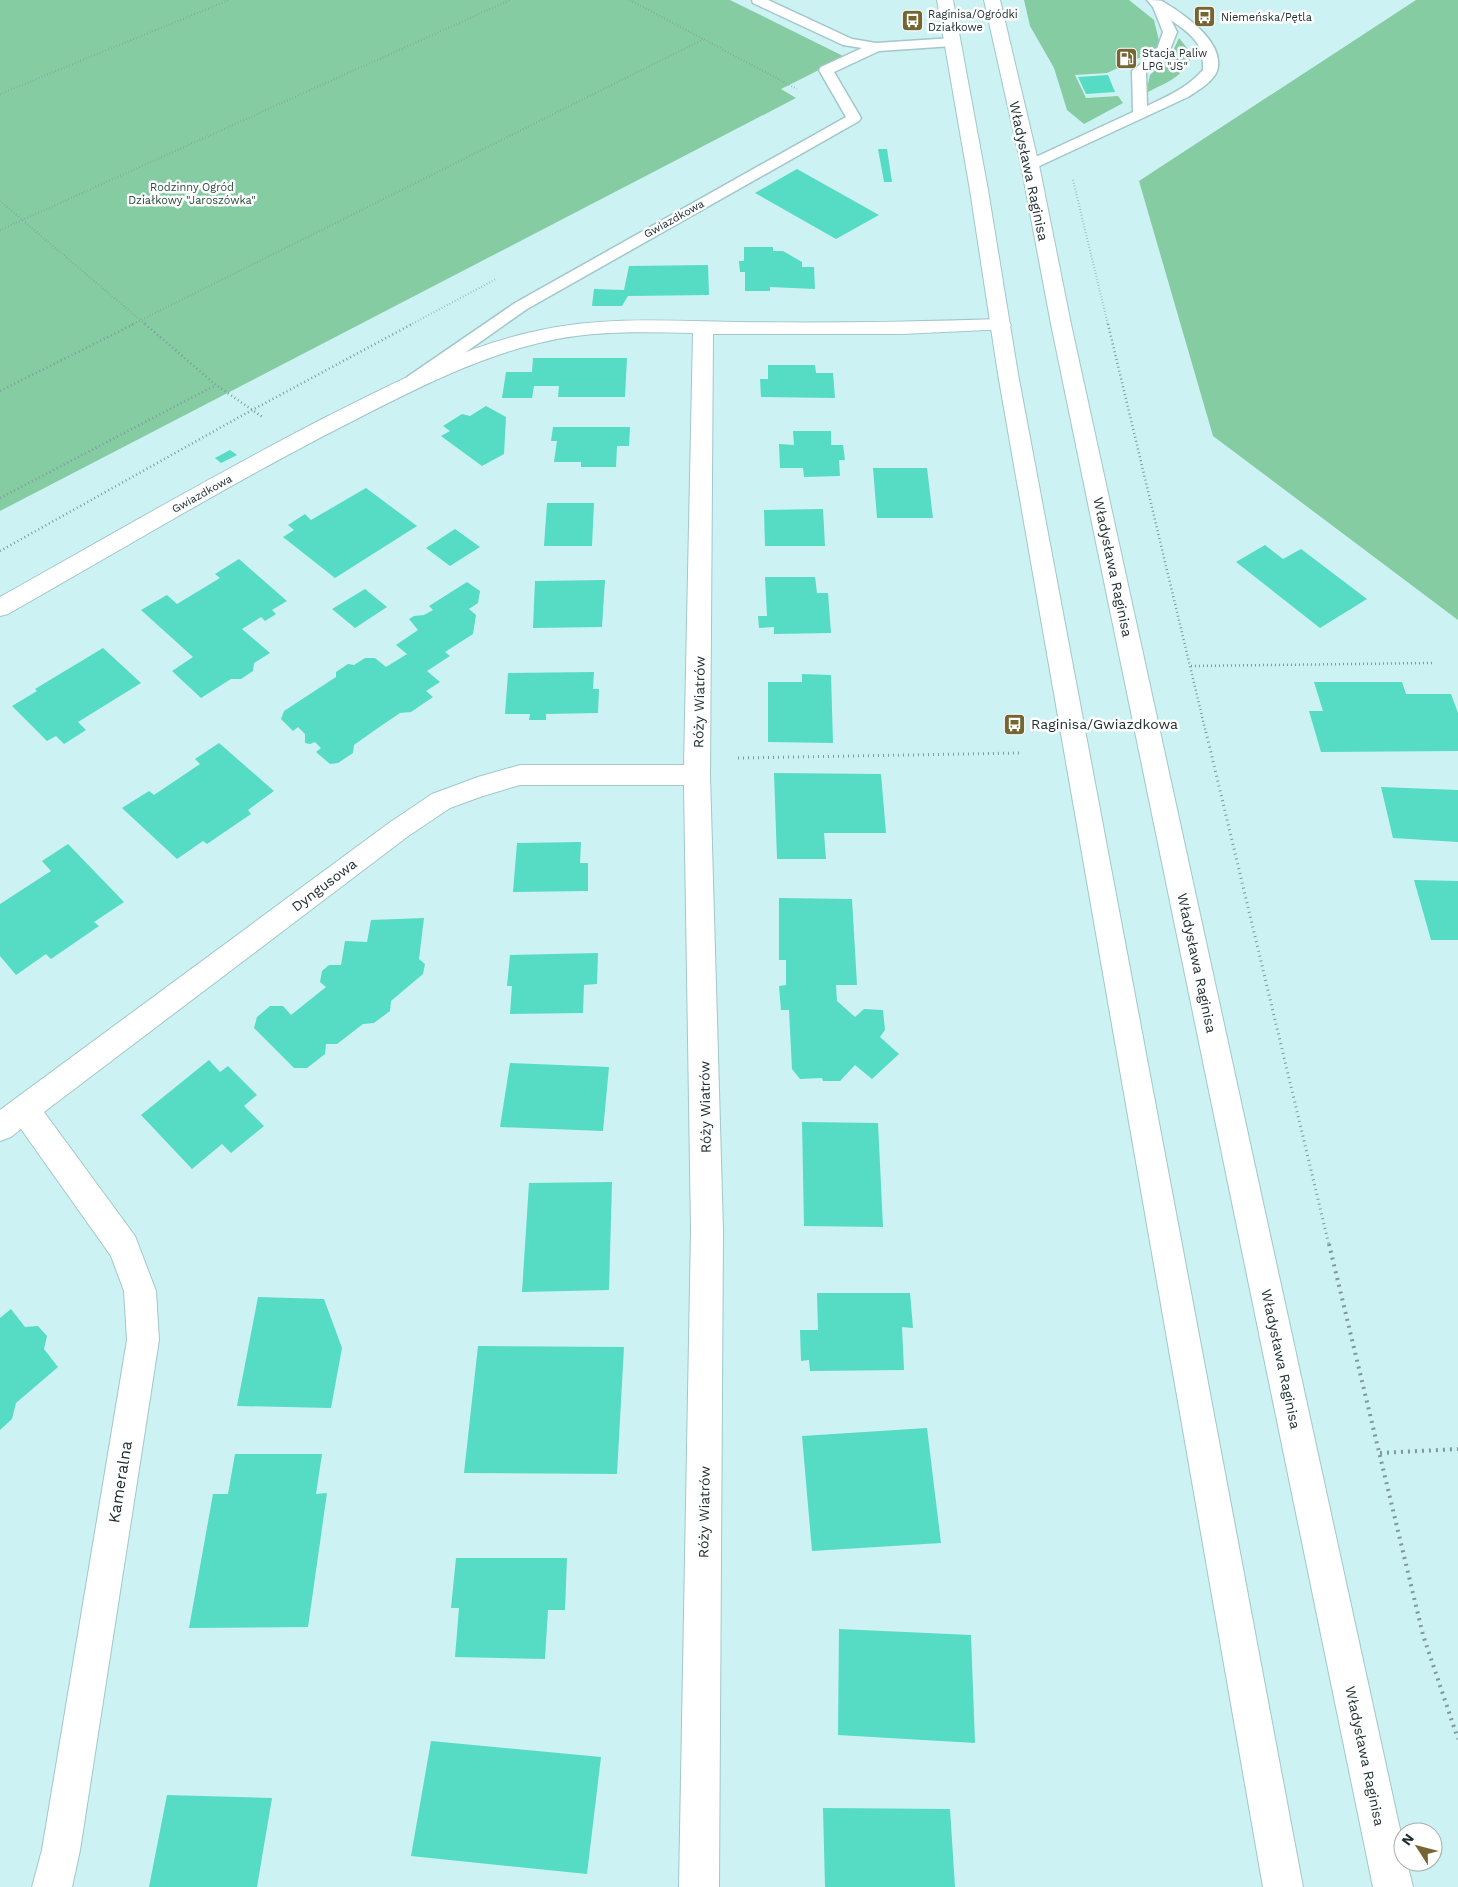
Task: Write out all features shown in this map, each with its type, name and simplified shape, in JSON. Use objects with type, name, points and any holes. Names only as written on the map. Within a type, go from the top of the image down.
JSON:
[{"type":"main road","points":[[944,0],[1073,735],[1283,1887]]},
{"type":"main road","name":"Władysława Raginisa","points":[[992,0],[1030,165],[1063,333],[1393,1887]]},
{"type":"main road","name":"Gwiazdkowa","points":[[0,608],[296,441],[406,386],[493,351],[540,336],[597,328],[649,326],[841,329],[1001,325]]},
{"type":"main road","name":"Róży Wiatrów","points":[[699,1887],[707,1230],[698,767],[703,328]]},
{"type":"main road","name":"Dyngusowa","points":[[12,1118],[390,836],[441,801],[478,786],[520,776],[698,767]]},
{"type":"main road","name":"Kameralna","points":[[12,1118],[124,1247],[140,1291],[144,1340],[61,1850],[52,1887]]},
{"type":"lane","points":[[758,0],[848,42],[876,47],[955,54]]},
{"type":"lane","points":[[1140,114],[1138,71],[1162,54],[1170,32],[1156,4]]},
{"type":"lane","points":[[1030,165],[1183,94],[1198,84],[1210,71],[1210,55],[1200,36],[1156,4]]},
{"type":"lane","points":[[854,118],[826,70],[876,47]]},
{"type":"lane","name":"Gwiazdkowa","points":[[406,386],[521,306],[854,118]]},
{"type":"path","points":[[0,94],[229,0]]},
{"type":"path","points":[[0,230],[510,0]]},
{"type":"path","points":[[630,0],[854,118]]},
{"type":"path","points":[[0,391],[704,39]]},
{"type":"path","points":[[1070,148],[1070,167],[1423,1635],[1458,1739]]},
{"type":"path","points":[[0,202],[23,219],[216,385],[296,441]]},
{"type":"path","points":[[0,498],[216,385]]},
{"type":"path","points":[[0,551],[252,410]]},
{"type":"path","points":[[1191,666],[1432,663]]},
{"type":"path","points":[[698,767],[1020,754]]},
{"type":"path","points":[[1380,1453],[1458,1449]]},
{"type":"green space","name":"Rodzinny Ogród Działkowy \"Jaroszówka\"","points":[[0,0],[730,0],[845,57],[781,89],[796,98],[0,511]]},
{"type":"green space","points":[[1024,0],[1129,0],[1154,20],[1159,41],[1156,50],[1107,73],[1075,75],[1086,98],[1118,96],[1123,103],[1084,124],[1067,110],[1054,68],[1030,26]]},
{"type":"green space","points":[[1416,0],[1458,0],[1458,620],[1213,436],[1139,181]]},
{"type":"green space","points":[[1179,38],[1188,49],[1190,60],[1177,76],[1146,93],[1150,75],[1170,57]]},
{"type":"building","points":[[1108,75],[1115,92],[1086,94],[1078,77]]},
{"type":"building","points":[[878,149],[887,149],[892,182],[884,182]]},
{"type":"building","points":[[797,169],[879,215],[836,239],[755,193]]},
{"type":"building","points":[[744,247],[773,247],[773,251],[783,251],[802,262],[802,267],[814,267],[815,289],[770,287],[770,291],[745,291],[745,272],[740,272],[739,261],[744,261]]},
{"type":"building","points":[[708,265],[709,295],[628,296],[622,306],[592,306],[594,289],[624,290],[629,266]]},
{"type":"building","points":[[533,358],[627,358],[625,397],[558,397],[559,386],[534,386],[532,398],[502,398],[506,372],[532,372]]},
{"type":"building","points":[[768,365],[815,365],[816,373],[833,373],[835,398],[761,397],[760,379],[768,379]]},
{"type":"building","points":[[486,406],[506,417],[504,454],[482,466],[441,436],[450,431],[443,426],[462,414],[470,416]]},
{"type":"building","points":[[553,427],[630,427],[629,446],[617,446],[616,467],[581,467],[581,462],[554,462],[557,441],[551,441]]},
{"type":"building","points":[[793,431],[831,431],[831,445],[843,445],[845,460],[839,460],[840,476],[804,477],[803,468],[780,468],[779,444],[794,445]]},
{"type":"building","points":[[230,450],[237,455],[221,463],[215,458]]},
{"type":"building","points":[[873,468],[927,468],[933,518],[877,518]]},
{"type":"building","points":[[366,488],[417,526],[335,578],[283,537],[294,530],[288,525],[305,514],[311,520]]},
{"type":"building","points":[[547,503],[594,503],[592,546],[544,546]]},
{"type":"building","points":[[823,509],[825,546],[765,546],[764,510]]},
{"type":"building","points":[[455,529],[480,547],[450,566],[426,548]]},
{"type":"building","points":[[1265,545],[1283,559],[1301,549],[1367,599],[1320,628],[1236,562]]},
{"type":"building","points":[[239,559],[287,601],[272,610],[276,614],[265,621],[261,617],[242,629],[270,653],[254,663],[253,671],[241,679],[231,679],[201,698],[172,671],[193,657],[141,610],[167,595],[177,604],[220,578],[215,574]]},
{"type":"building","points":[[765,577],[815,577],[817,593],[828,593],[831,633],[774,634],[774,627],[759,628],[758,616],[767,616]]},
{"type":"building","points":[[605,580],[602,627],[533,628],[535,581]]},
{"type":"building","points":[[467,582],[480,591],[478,603],[469,609],[476,615],[473,634],[445,652],[450,656],[427,671],[440,682],[426,691],[433,697],[411,712],[400,713],[375,730],[354,745],[353,753],[338,763],[330,764],[316,752],[321,748],[315,742],[305,743],[305,734],[298,727],[293,731],[281,719],[284,711],[336,677],[336,672],[348,664],[354,665],[365,658],[375,658],[386,667],[407,654],[396,645],[418,630],[409,619],[414,616],[424,615],[433,610],[429,606]]},
{"type":"building","points":[[365,589],[387,607],[355,628],[332,609]]},
{"type":"building","points":[[103,648],[141,683],[78,722],[86,730],[64,744],[56,736],[47,741],[12,706],[37,691],[35,689]]},
{"type":"building","points":[[594,672],[593,689],[599,689],[598,713],[546,714],[546,720],[529,720],[530,714],[505,714],[508,673]]},
{"type":"building","points":[[802,674],[831,675],[833,743],[768,742],[768,682],[802,682]]},
{"type":"building","points":[[1314,682],[1402,682],[1406,694],[1451,694],[1458,713],[1458,751],[1321,752],[1309,711],[1323,711]]},
{"type":"building","points":[[219,743],[274,791],[248,810],[251,814],[207,844],[203,841],[177,859],[122,808],[149,791],[154,795],[200,764],[195,759]]},
{"type":"building","points":[[774,773],[881,774],[886,833],[824,833],[826,859],[777,859]]},
{"type":"building","points":[[1381,787],[1458,790],[1458,842],[1393,838]]},
{"type":"building","points":[[581,842],[580,863],[588,863],[588,891],[513,892],[517,843]]},
{"type":"building","points":[[68,844],[124,902],[94,922],[99,926],[51,959],[46,954],[16,975],[0,956],[0,904],[51,871],[42,861]]},
{"type":"building","points":[[1414,880],[1458,881],[1458,940],[1431,940]]},
{"type":"building","points":[[779,898],[852,899],[857,985],[836,985],[837,1001],[855,1017],[864,1009],[883,1010],[885,1030],[880,1037],[899,1054],[872,1079],[855,1065],[840,1081],[823,1081],[822,1078],[800,1079],[792,1069],[789,1010],[781,1010],[779,986],[786,985],[786,960],[779,960]]},
{"type":"building","points":[[424,918],[419,959],[425,964],[423,974],[391,1001],[390,1011],[374,1023],[363,1024],[337,1044],[326,1044],[325,1054],[307,1068],[294,1068],[254,1028],[257,1017],[270,1006],[283,1006],[291,1015],[326,987],[320,982],[322,971],[329,965],[341,965],[345,941],[367,942],[371,920]]},
{"type":"building","points":[[598,953],[597,984],[584,985],[583,1013],[510,1014],[512,986],[507,986],[510,955]]},
{"type":"building","points":[[209,1060],[220,1072],[228,1066],[257,1095],[244,1106],[264,1126],[231,1153],[222,1144],[192,1169],[141,1115]]},
{"type":"building","points":[[510,1063],[609,1067],[603,1131],[500,1127]]},
{"type":"building","points":[[802,1122],[878,1123],[883,1227],[804,1226]]},
{"type":"building","points":[[612,1182],[609,1290],[522,1292],[529,1183]]},
{"type":"building","points":[[817,1293],[910,1293],[913,1328],[902,1327],[904,1370],[810,1371],[809,1360],[801,1361],[800,1330],[818,1330]]},
{"type":"building","points":[[258,1297],[324,1299],[342,1348],[331,1408],[237,1406]]},
{"type":"building","points":[[11,1309],[25,1327],[38,1326],[47,1336],[44,1349],[58,1367],[16,1403],[12,1419],[0,1430],[0,1318]]},
{"type":"building","points":[[478,1346],[624,1347],[617,1474],[464,1473]]},
{"type":"building","points":[[927,1428],[941,1543],[812,1551],[802,1436]]},
{"type":"building","points":[[235,1454],[322,1454],[316,1494],[327,1493],[308,1627],[189,1628],[213,1494],[228,1494]]},
{"type":"building","points":[[456,1558],[567,1558],[565,1610],[548,1610],[545,1659],[455,1657],[459,1608],[451,1608]]},
{"type":"building","points":[[839,1629],[971,1635],[975,1743],[838,1735]]},
{"type":"building","points":[[431,1741],[601,1757],[587,1874],[411,1856]]},
{"type":"building","points":[[167,1795],[272,1798],[257,1887],[149,1887]]},
{"type":"building","points":[[823,1808],[950,1809],[955,1887],[825,1887]]},
{"type":"place","name":"Niemeńska/Pętla","points":[[1205,17]]},
{"type":"place","name":"Raginisa/Ogródki Działkowe","points":[[912,20]]},
{"type":"place","name":"Stacja Paliw LPG \"JS\"","points":[[1126,59]]},
{"type":"place","name":"Raginisa/Gwiazdkowa","points":[[1015,724]]}]
